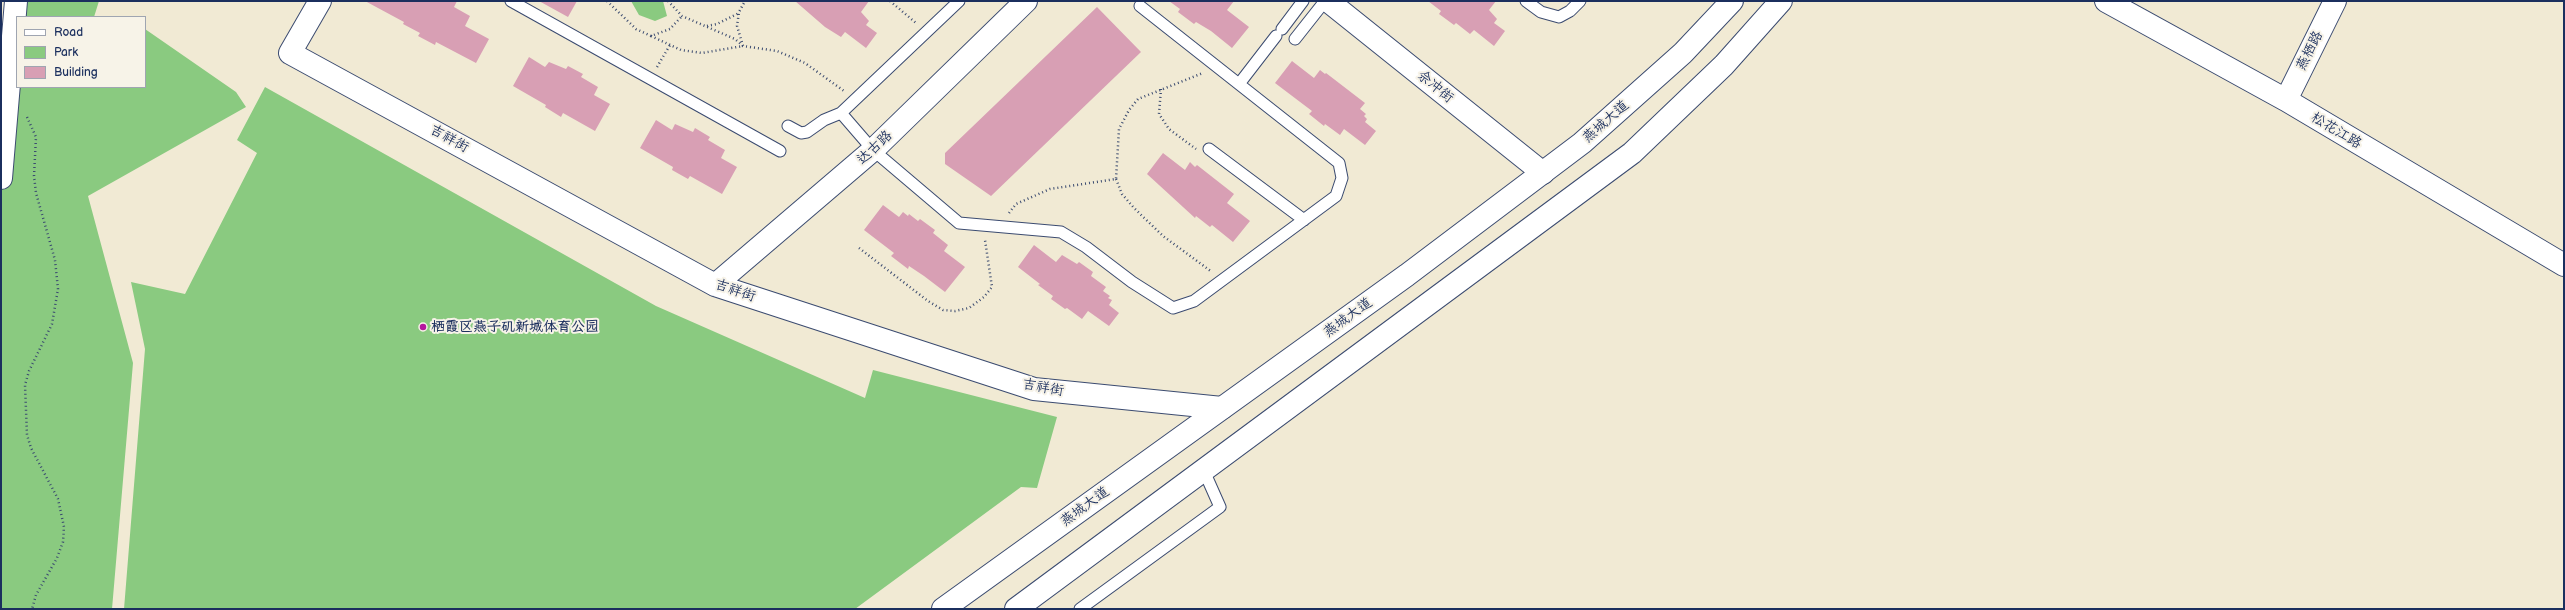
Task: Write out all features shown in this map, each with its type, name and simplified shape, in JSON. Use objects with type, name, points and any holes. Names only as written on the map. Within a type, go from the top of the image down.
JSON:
[{"type":"street","points":[[1,178],[16,1]]},
{"type":"street","name":"吉祥街","points":[[320,1],[290,53],[715,285],[1034,389],[1222,408]]},
{"type":"street","name":"达古路","points":[[715,285],[873,150],[1026,1]]},
{"type":"street","name":"佘冲街","points":[[1327,1],[1543,173]]},
{"type":"street","name":"燕城大道","points":[[943,609],[1407,275],[1582,143],[1684,53],[1732,1]]},
{"type":"street","points":[[1016,609],[1204,472],[1632,153],[1724,65],[1781,1]]},
{"type":"street","name":"松花江路","points":[[2106,1],[2286,100],[2564,265]]},
{"type":"street","name":"燕栖路","points":[[2286,100],[2335,1]]},
{"type":"lane","points":[[511,1],[780,151]]},
{"type":"lane","points":[[788,126],[801,133],[807,132],[824,120],[841,113],[959,1]]},
{"type":"lane","points":[[1239,84],[1304,1]]},
{"type":"lane","points":[[1295,40],[1327,1]]},
{"type":"lane","points":[[1526,1],[1541,12],[1559,17],[1570,11],[1580,1]]},
{"type":"lane","points":[[841,113],[873,150],[959,223],[1061,232],[1086,247],[1132,282],[1172,308],[1194,301],[1336,196],[1342,178],[1339,162],[1140,6]]},
{"type":"lane","points":[[1209,149],[1304,220]]},
{"type":"lane","points":[[1080,609],[1220,507],[1204,472]]},
{"type":"path","points":[[607,1],[636,29],[681,50],[702,53],[743,46],[777,51],[805,63],[830,79],[854,101]]},
{"type":"path","points":[[668,1],[682,16],[734,39],[743,46]]},
{"type":"path","points":[[743,46],[737,26],[739,12],[745,1]]},
{"type":"path","points":[[890,1],[927,32]]},
{"type":"path","points":[[705,26],[718,24],[739,12]]},
{"type":"path","points":[[652,36],[670,29],[682,16]]},
{"type":"path","points":[[650,78],[670,45]]},
{"type":"path","points":[[1218,67],[1138,99],[1128,110],[1119,129],[1116,179],[1122,194],[1163,236],[1223,279]]},
{"type":"path","points":[[1162,89],[1158,114],[1169,129],[1199,151],[1209,149]]},
{"type":"path","points":[[7,108],[20,110],[29,119],[36,137],[34,176],[36,193],[55,260],[58,289],[52,324],[29,371],[25,401],[27,435],[31,448],[60,505],[64,527],[63,542],[57,558],[36,595],[32,609]]},
{"type":"path","points":[[859,248],[928,301],[943,310],[955,311],[969,308],[984,297],[992,287],[984,237],[989,226],[1004,219],[1016,204],[1034,194],[1050,189],[1085,182],[1116,179]]},
{"type":"green space","points":[[19,1],[99,1],[94,16],[18,16]]},
{"type":"green space","points":[[631,1],[663,1],[667,16],[655,21],[639,15]]},
{"type":"green space","points":[[146,30],[236,92],[246,107],[88,196],[133,363],[112,609],[1,609],[1,143],[17,88],[146,88]]},
{"type":"green space","name":"栖霞区燕子矶新城体育公园","points":[[265,87],[656,306],[865,398],[873,370],[1057,417],[1037,488],[1021,487],[855,609],[124,609],[145,349],[131,282],[185,294],[257,153],[237,140]]},
{"type":"building","points":[[365,1],[457,1],[454,7],[470,16],[465,26],[489,39],[476,63],[436,42],[435,45],[418,36],[420,33],[403,24],[404,22]]},
{"type":"building","points":[[539,1],[577,1],[568,17]]},
{"type":"building","points":[[795,1],[869,1],[861,12],[869,21],[866,25],[877,33],[866,48],[845,32],[841,37],[825,27]]},
{"type":"building","points":[[1169,1],[1234,1],[1227,10],[1249,27],[1232,48],[1211,31],[1196,22],[1194,24],[1178,12],[1180,9]]},
{"type":"building","points":[[1428,1],[1496,1],[1489,10],[1497,19],[1494,23],[1505,31],[1494,46],[1474,30],[1470,34],[1456,23],[1454,25],[1439,14],[1441,11]]},
{"type":"building","points":[[1097,7],[1141,52],[991,196],[945,164],[945,153]]},
{"type":"building","points":[[529,57],[545,67],[549,62],[566,69],[568,66],[583,74],[581,77],[598,87],[594,95],[610,104],[595,131],[563,113],[561,117],[545,107],[546,105],[513,86]]},
{"type":"building","points":[[1292,61],[1314,78],[1320,70],[1325,74],[1326,73],[1365,103],[1360,109],[1366,114],[1364,116],[1367,119],[1365,122],[1376,131],[1365,145],[1344,129],[1340,135],[1325,124],[1324,126],[1309,114],[1312,111],[1275,83]]},
{"type":"building","points":[[656,120],[672,130],[675,124],[693,132],[695,128],[710,137],[708,140],[725,150],[721,158],[737,167],[722,194],[690,176],[688,179],[672,170],[673,167],[640,148]]},
{"type":"building","points":[[1163,153],[1185,170],[1190,162],[1195,167],[1197,165],[1234,194],[1227,203],[1250,221],[1233,242],[1212,225],[1210,227],[1196,216],[1195,218],[1147,174]]},
{"type":"building","points":[[883,205],[899,217],[903,212],[908,216],[909,214],[918,221],[920,219],[935,230],[933,233],[948,245],[944,251],[965,267],[945,292],[909,266],[908,269],[891,256],[894,253],[864,230]]},
{"type":"building","points":[[1034,245],[1056,262],[1062,255],[1077,264],[1079,262],[1093,272],[1091,276],[1106,287],[1103,291],[1110,296],[1108,298],[1112,300],[1109,305],[1119,313],[1109,326],[1088,311],[1082,319],[1067,308],[1065,309],[1051,299],[1053,296],[1038,285],[1040,284],[1018,267]]},
{"type":"place","name":"栖霞区燕子矶新城体育公园","points":[[423,327]]}]
